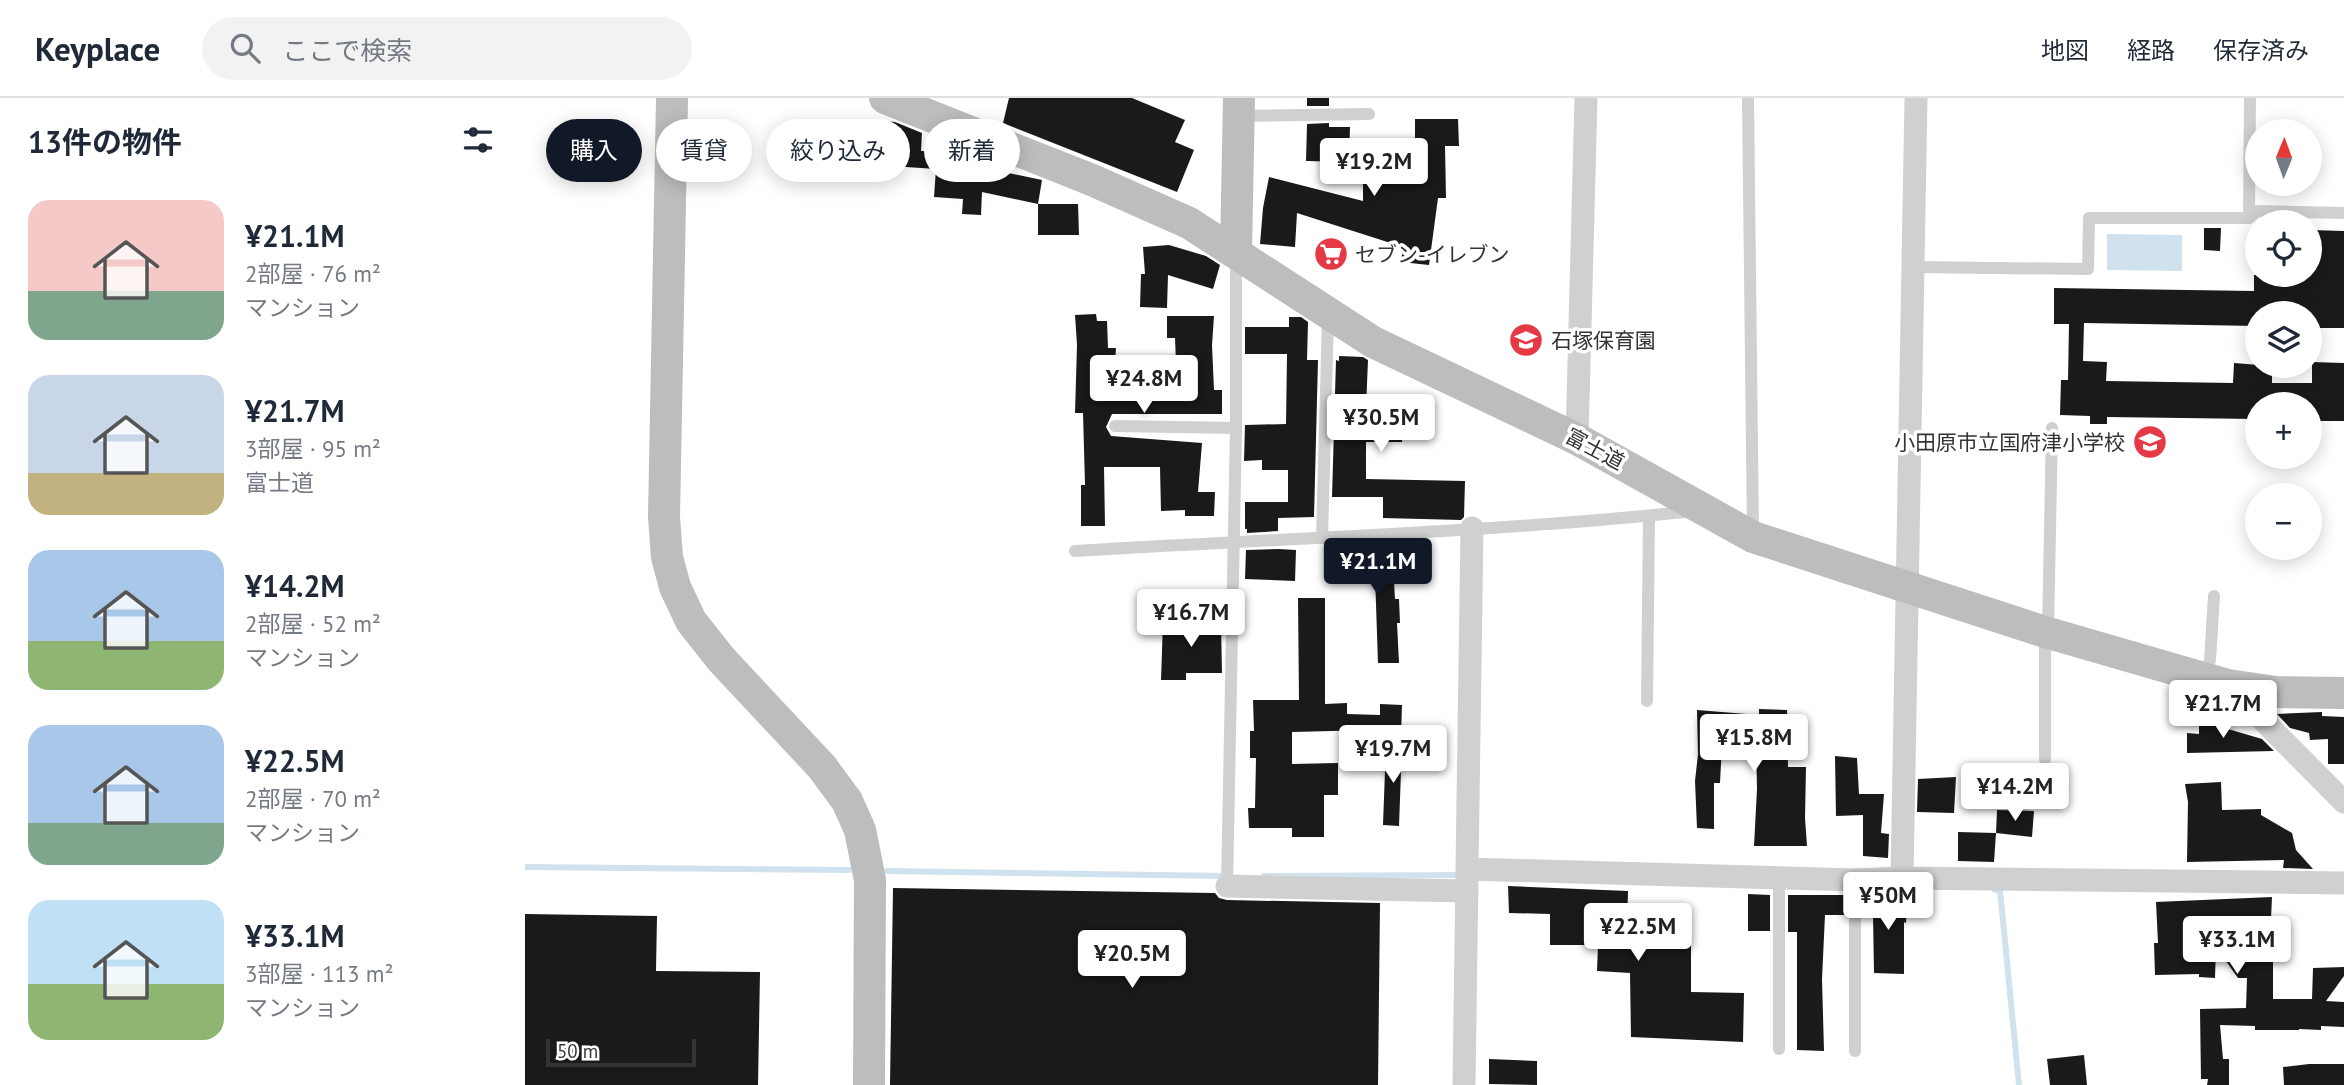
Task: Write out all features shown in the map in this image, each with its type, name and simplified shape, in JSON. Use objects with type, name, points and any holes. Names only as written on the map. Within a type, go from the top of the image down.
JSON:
[{"type":"street","points":[[672,98],[664,517],[667,556],[675,587],[691,621],[721,659],[822,767],[847,801],[860,830],[870,880],[869,1085]]},
{"type":"street","name":"富士道","points":[[885,98],[942,114],[1189,223],[1373,342],[1577,439],[1753,537],[2046,632],[2217,681],[2276,692],[2344,693]]},
{"type":"street","points":[[1577,439],[1586,98]]},
{"type":"street","points":[[1902,878],[1916,98]]},
{"type":"street","points":[[1236,252],[1239,107]]},
{"type":"street","points":[[1464,1085],[1472,528]]},
{"type":"street","points":[[2217,681],[2344,802]]},
{"type":"street","points":[[1227,886],[1779,877],[1855,880],[1902,878],[2344,883]]},
{"type":"lane","points":[[1748,98],[1753,537]]},
{"type":"lane","points":[[2249,210],[2250,98]]},
{"type":"lane","points":[[1239,107],[1369,114]]},
{"type":"lane","points":[[2322,212],[2344,213]]},
{"type":"lane","points":[[1913,267],[2088,269],[2089,218],[2245,218]]},
{"type":"lane","points":[[1227,886],[1236,428],[1236,252]]},
{"type":"lane","points":[[1322,538],[1328,313]]},
{"type":"lane","points":[[1115,426],[1236,428]]},
{"type":"lane","points":[[2045,759],[2052,428]]},
{"type":"lane","points":[[1075,551],[1322,538],[1706,510]]},
{"type":"lane","points":[[1647,701],[1649,516]]},
{"type":"lane","points":[[2214,596],[2210,660],[2217,681]]},
{"type":"lane","points":[[1779,877],[1779,1049]]},
{"type":"lane","points":[[1855,880],[1855,1051]]},
{"type":"water","points":[[2107,234],[2182,235],[2182,271],[2107,270]]},
{"type":"building","points":[[1009,98],[1132,98],[1185,120],[1175,142],[1194,150],[1177,192],[1020,130],[1020,119],[1004,119]]},
{"type":"building","points":[[1307,98],[1329,98],[1329,106],[1307,106]]},
{"type":"building","points":[[1415,119],[1458,119],[1459,146],[1445,146],[1446,198],[1438,198],[1429,265],[1401,262],[1403,247],[1297,213],[1295,247],[1260,244],[1269,177],[1363,201],[1363,162],[1415,161]]},
{"type":"building","points":[[1329,123],[1329,127],[1350,127],[1349,162],[1306,161],[1307,124]]},
{"type":"building","points":[[910,128],[922,133],[924,168],[910,167]]},
{"type":"building","points":[[1020,175],[1042,180],[1038,204],[982,192],[981,215],[962,214],[963,199],[934,197],[935,182],[1020,182]]},
{"type":"building","points":[[1038,204],[1078,204],[1079,235],[1038,235]]},
{"type":"building","points":[[2204,228],[2221,228],[2220,251],[2204,250]]},
{"type":"building","points":[[2322,230],[2344,231],[2344,328],[2322,328],[2322,301],[2245,301],[2245,326],[2084,323],[2083,361],[2107,362],[2106,381],[2233,383],[2234,363],[2245,364],[2245,378],[2272,378],[2272,383],[2312,383],[2312,378],[2322,378],[2322,362],[2344,363],[2344,421],[2322,421],[2322,392],[2245,392],[2245,419],[2107,417],[2107,424],[2090,424],[2090,416],[2060,415],[2061,380],[2068,380],[2069,324],[2054,324],[2054,288],[2254,291],[2254,287],[2322,287]]},
{"type":"building","points":[[1169,245],[1206,256],[1220,265],[1213,289],[1168,275],[1167,308],[1140,307],[1141,274],[1145,274],[1143,247]]},
{"type":"building","points":[[1096,314],[1097,321],[1107,321],[1108,348],[1116,348],[1115,362],[1123,362],[1123,391],[1177,389],[1175,338],[1167,338],[1167,316],[1214,316],[1214,390],[1222,390],[1222,414],[1112,414],[1106,427],[1111,436],[1202,443],[1198,492],[1215,492],[1214,516],[1185,516],[1185,510],[1161,511],[1160,467],[1104,467],[1105,526],[1081,526],[1081,485],[1085,485],[1083,413],[1075,413],[1075,315]]},
{"type":"building","points":[[1289,317],[1301,317],[1308,322],[1307,360],[1318,360],[1314,517],[1278,518],[1278,531],[1247,533],[1245,502],[1288,502],[1288,470],[1262,470],[1262,460],[1244,461],[1245,425],[1286,424],[1287,354],[1245,354],[1245,327],[1289,327]]},
{"type":"building","points":[[1339,356],[1363,357],[1368,360],[1366,408],[1402,408],[1402,442],[1366,442],[1366,479],[1465,481],[1464,517],[1461,520],[1383,518],[1383,497],[1332,497],[1336,360],[1339,361]]},
{"type":"building","points":[[1392,548],[1395,599],[1399,599],[1399,663],[1378,663],[1375,575],[1333,576],[1333,558],[1376,557],[1375,549]]},
{"type":"building","points":[[1246,550],[1296,550],[1295,581],[1245,579]]},
{"type":"building","points":[[1298,598],[1325,598],[1325,704],[1347,703],[1347,714],[1380,715],[1380,704],[1402,705],[1401,736],[1373,735],[1373,730],[1292,732],[1292,764],[1338,763],[1338,795],[1324,795],[1324,837],[1292,837],[1292,828],[1249,828],[1248,808],[1255,808],[1256,758],[1250,758],[1250,731],[1254,731],[1253,700],[1299,700]]},
{"type":"building","points":[[1163,621],[1221,623],[1222,673],[1186,673],[1186,680],[1161,680]]},
{"type":"building","points":[[1759,709],[1787,710],[1788,767],[1806,767],[1807,846],[1754,846],[1756,743],[1722,745],[1720,783],[1714,783],[1714,829],[1697,828],[1697,710],[1759,715]]},
{"type":"building","points":[[2322,712],[2322,716],[2344,717],[2344,764],[2328,764],[2328,739],[2310,740],[2309,733],[2290,728],[2277,714]]},
{"type":"building","points":[[2199,722],[2228,722],[2228,729],[2262,739],[2274,751],[2187,753],[2187,733],[2199,734]]},
{"type":"building","points":[[1386,744],[1402,744],[1399,826],[1383,825]]},
{"type":"building","points":[[1835,756],[1857,758],[1859,794],[1884,794],[1881,833],[1889,834],[1888,858],[1863,856],[1863,815],[1836,816]]},
{"type":"building","points":[[1956,777],[1954,813],[1917,812],[1918,779]]},
{"type":"building","points":[[2221,782],[2222,810],[2261,809],[2261,815],[2292,833],[2296,850],[2313,869],[2283,868],[2284,860],[2187,862],[2188,802],[2185,784]]},
{"type":"building","points":[[1997,810],[2034,811],[2032,837],[1996,833]]},
{"type":"building","points":[[1958,832],[1996,833],[1994,862],[1958,861]]},
{"type":"building","points":[[1508,886],[1628,891],[1627,928],[1691,928],[1691,992],[1744,993],[1743,1042],[1631,1037],[1630,973],[1597,971],[1598,945],[1550,945],[1550,914],[1509,913]]},
{"type":"building","points":[[893,888],[1215,893],[1219,898],[1227,900],[1380,903],[1378,1085],[890,1085]]},
{"type":"building","points":[[1877,893],[1907,899],[1904,974],[1874,973],[1873,915],[1864,915],[1864,895]]},
{"type":"building","points":[[1748,894],[1770,895],[1770,931],[1748,931]]},
{"type":"building","points":[[1788,895],[1846,895],[1846,915],[1825,915],[1822,979],[1824,1051],[1797,1050],[1797,932],[1788,932]]},
{"type":"building","points":[[2272,897],[2271,919],[2220,916],[2221,947],[2273,947],[2273,999],[2312,999],[2313,968],[2344,967],[2344,976],[2326,1001],[2344,1002],[2344,1027],[2321,1026],[2321,1030],[2255,1030],[2255,1026],[2220,1025],[2223,1059],[2229,1059],[2229,1085],[2207,1085],[2208,1079],[2201,1079],[2200,1009],[2246,1008],[2247,978],[2238,978],[2216,947],[2215,978],[2199,977],[2199,974],[2155,975],[2154,943],[2158,943],[2156,902]]},
{"type":"building","points":[[525,914],[657,916],[656,971],[760,972],[758,1085],[525,1085]]},
{"type":"building","points":[[2084,1055],[2087,1085],[2050,1085],[2047,1059]]},
{"type":"building","points":[[1489,1059],[1537,1061],[1537,1085],[1489,1084]]},
{"type":"building","points":[[2344,1064],[2344,1085],[2284,1085],[2283,1067]]},
{"type":"waterway","points":[[525,867],[849,870]]},
{"type":"waterway","points":[[887,871],[1228,876]]},
{"type":"waterway","points":[[1264,876],[1463,875]]},
{"type":"waterway","points":[[1995,890],[2000,890],[2019,1085]]},
{"type":"place","name":"セブン-イレブン","points":[[1331,254]]},
{"type":"place","name":"石塚保育園","points":[[1526,340]]},
{"type":"place","name":"小田原市立国府津小学校","points":[[2150,442]]}]
